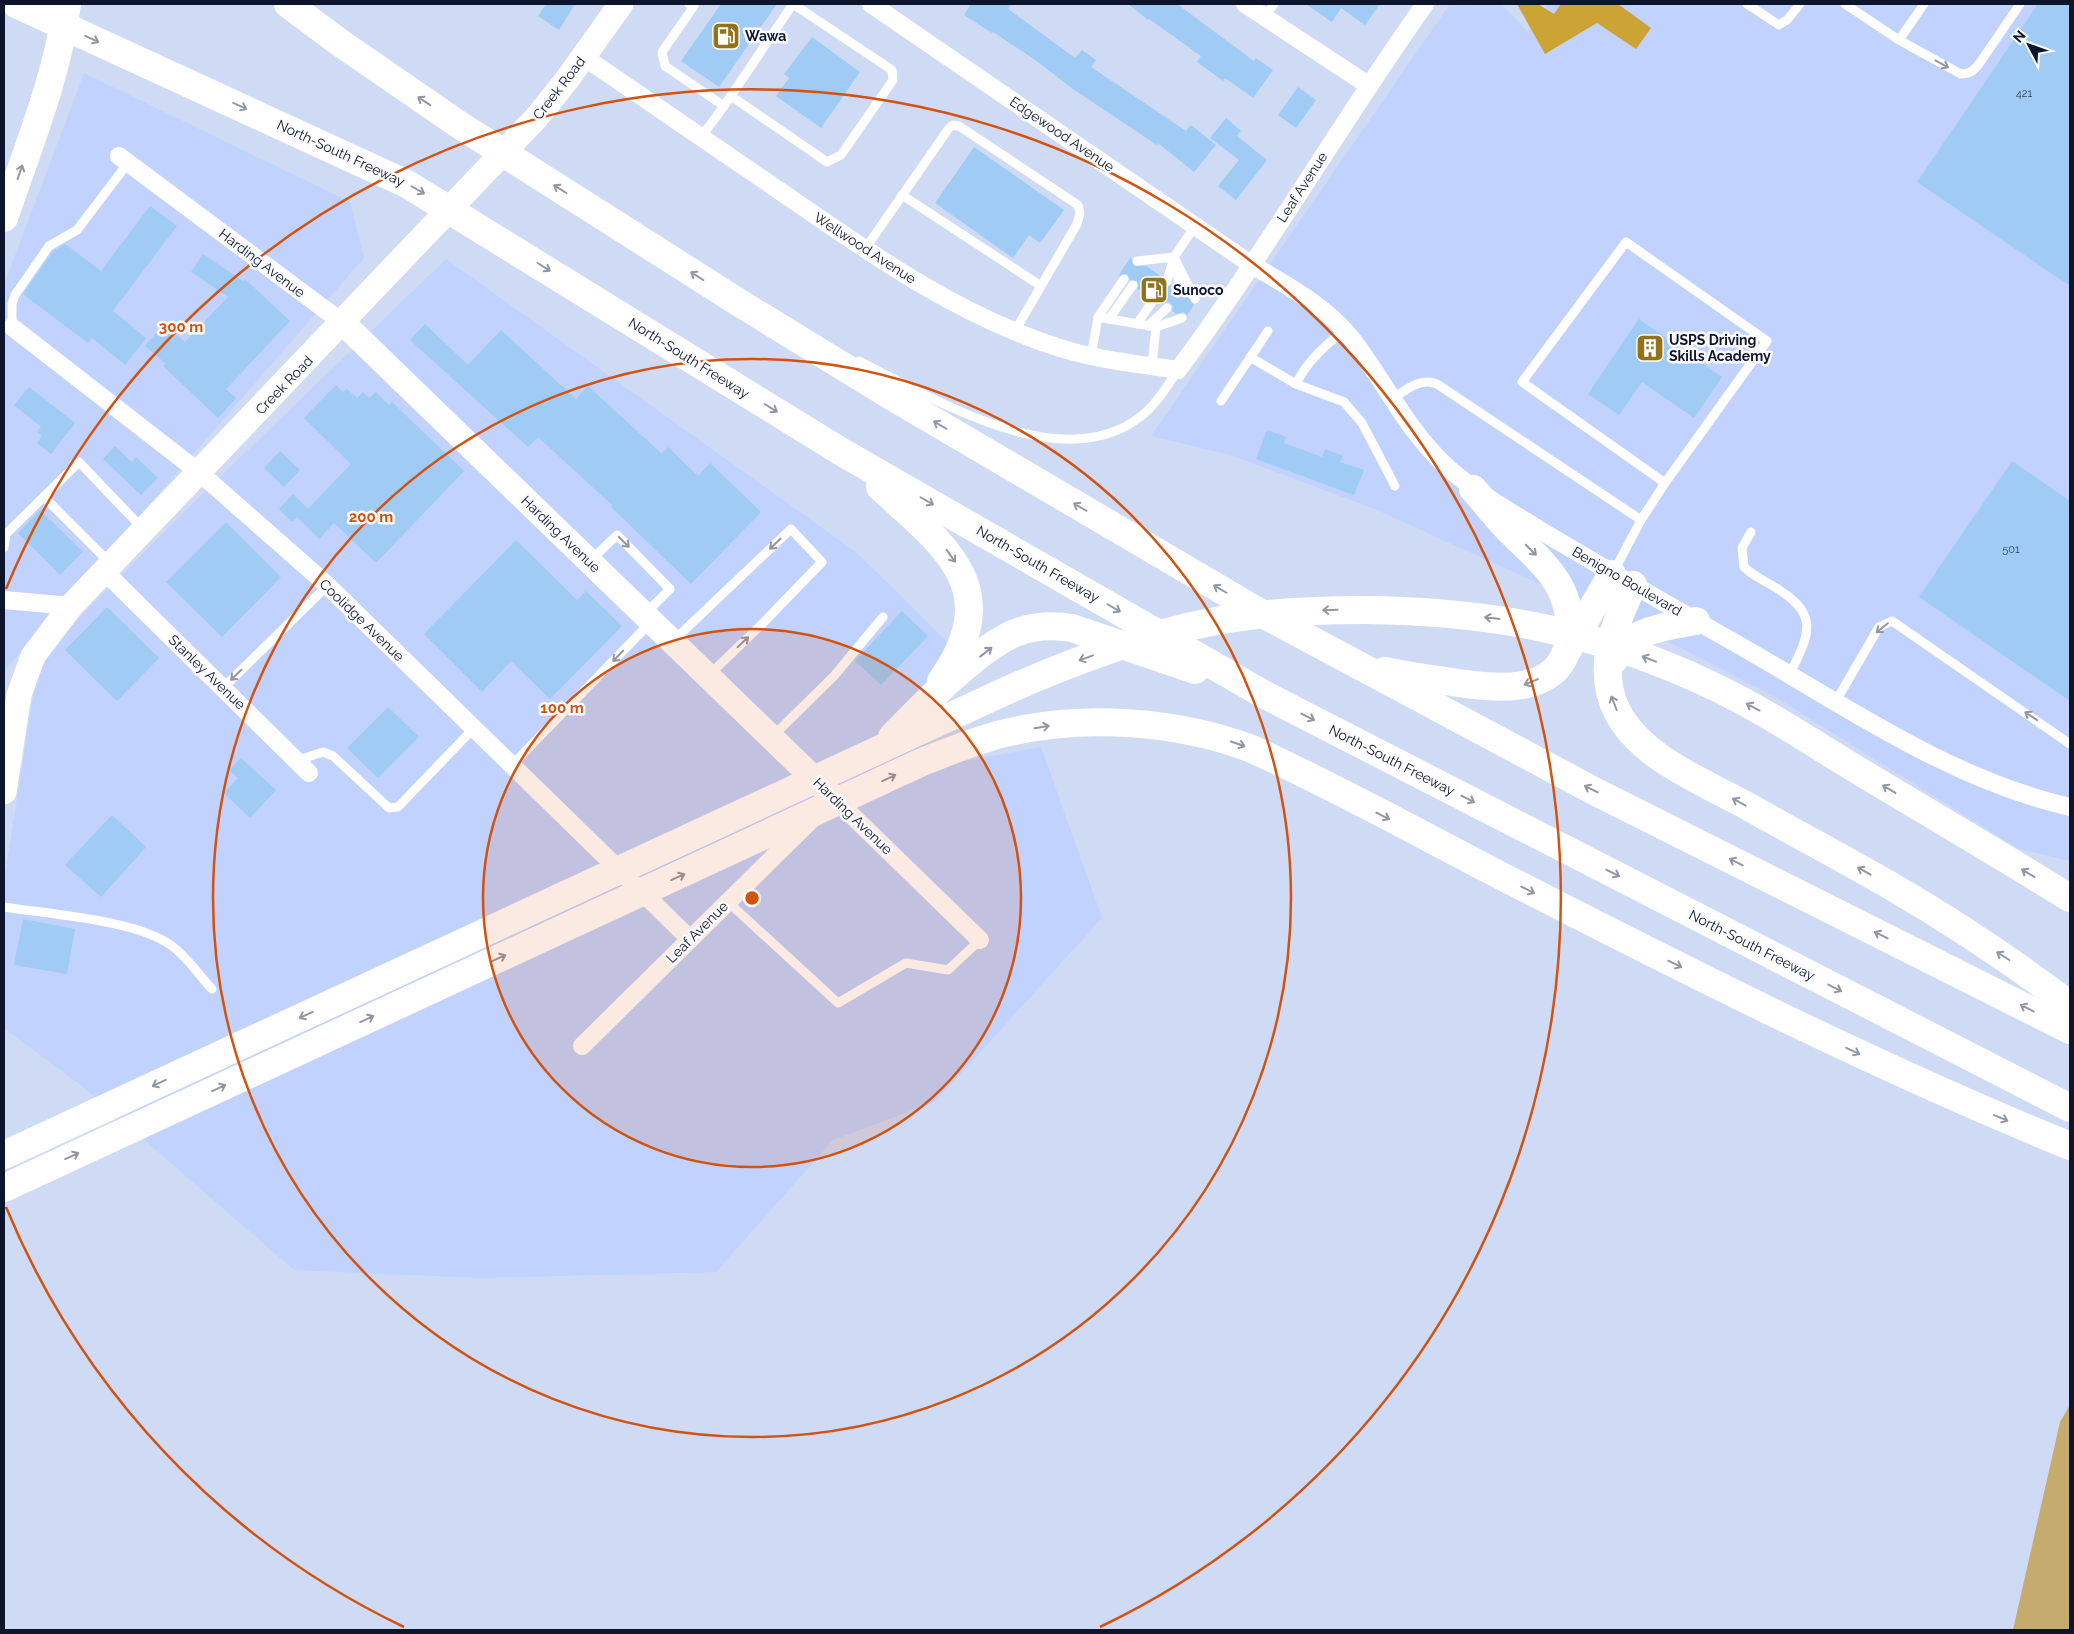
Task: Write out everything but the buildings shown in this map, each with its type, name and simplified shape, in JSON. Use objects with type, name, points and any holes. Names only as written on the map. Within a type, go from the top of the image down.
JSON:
[{"type":"highway","name":"North-South Freeway","points":[[16,4],[407,184],[449,207],[840,451],[1265,695],[2070,1108]]},
{"type":"highway","points":[[4,218],[46,97],[58,52],[67,4]]},
{"type":"highway","points":[[288,4],[339,42],[458,124],[738,302],[976,446],[1259,612],[1603,795],[2070,1030]]},
{"type":"highway","points":[[303,4],[339,42]]},
{"type":"highway","points":[[840,451],[938,540],[956,563],[965,582],[969,611],[963,640],[949,669],[922,706]]},
{"type":"highway","points":[[1474,489],[1513,534],[1532,550],[1557,583],[1568,614],[1567,651]]},
{"type":"highway","points":[[1354,664],[1419,678],[1507,688],[1519,687],[1546,676],[1561,662],[1567,651],[1622,580]]},
{"type":"highway","points":[[1622,580],[1612,637],[1608,675],[1612,699],[1625,726],[1655,754],[1893,887],[2016,964],[2070,1005]]},
{"type":"highway","points":[[4,1155],[1028,681],[1129,644],[1194,625],[1268,614],[1331,610],[1406,610],[1472,615],[1533,624],[1622,649],[1694,678],[1758,709],[2070,898]]},
{"type":"highway","points":[[1608,675],[1615,657],[1623,646],[1635,638],[1661,628],[1696,621]]},
{"type":"highway","points":[[834,798],[922,706],[1001,640],[1031,629],[1059,626],[1091,633],[1265,695]]},
{"type":"highway","points":[[16,1182],[960,747],[1003,734],[1057,725],[1129,724],[1190,731],[1236,743],[1269,756],[1632,943],[1818,1034],[1944,1094],[2070,1146]]},
{"type":"main road","name":"Creek Road","points":[[4,792],[19,695],[33,656],[71,606],[343,323],[537,117],[584,56],[620,4]]},
{"type":"main road","name":"Harding Avenue","points":[[343,323],[834,798]]},
{"type":"street","name":"Edgewood Avenue","points":[[871,4],[1252,265]]},
{"type":"street","points":[[1245,4],[1270,10],[1368,85]]},
{"type":"street","name":"Leaf Avenue","points":[[1178,370],[1224,309],[1368,85],[1425,4]]},
{"type":"street","name":"Wellwood Avenue","points":[[584,56],[864,249],[930,289],[1015,331],[1058,347],[1090,357],[1178,370]]},
{"type":"street","name":"Harding Avenue","points":[[123,159],[343,323]]},
{"type":"street","name":"Benigno Boulevard","points":[[1252,265],[1303,295],[1344,330],[1424,443],[1446,466],[1474,489],[1622,580],[1790,673],[1877,726],[1948,763],[2006,787],[2070,807]]},
{"type":"street","name":"Coolidge Avenue","points":[[12,326],[200,473],[328,586],[690,939]]},
{"type":"street","name":"Stanley Avenue","points":[[108,568],[223,688],[303,767]]},
{"type":"street","points":[[4,600],[71,606]]},
{"type":"street","name":"Leaf Avenue","points":[[582,1046],[834,798]]},
{"type":"street","name":"Harding Avenue","points":[[834,798],[980,940]]},
{"type":"lane","points":[[701,137],[793,4],[892,70],[894,80],[841,155],[827,162],[731,96]]},
{"type":"lane","points":[[1747,4],[1779,25],[1787,20],[1800,4]]},
{"type":"lane","points":[[1845,4],[1900,40],[1961,74],[1973,72],[2020,4]]},
{"type":"lane","points":[[1900,40],[1924,4]]},
{"type":"lane","points":[[693,5],[662,52],[664,66],[724,106]]},
{"type":"lane","points":[[864,249],[949,128],[953,125],[959,126],[1078,205],[1080,213],[1077,224],[1015,331]]},
{"type":"lane","points":[[12,326],[12,304],[15,295],[49,246],[77,230],[123,159]]},
{"type":"lane","points":[[902,195],[1041,286]]},
{"type":"lane","points":[[1167,281],[1174,257],[1196,226]]},
{"type":"lane","points":[[1622,580],[1641,520],[1665,483],[1767,341],[1626,242],[1522,382],[1665,483]]},
{"type":"lane","points":[[1137,261],[1174,257]]},
{"type":"lane","points":[[1146,266],[1174,257]]},
{"type":"lane","points":[[1174,257],[1180,289]]},
{"type":"lane","points":[[1174,257],[1195,299]]},
{"type":"lane","points":[[1090,357],[1098,317],[1124,279]]},
{"type":"lane","points":[[1110,319],[1133,285]]},
{"type":"lane","points":[[1138,324],[1154,300]]},
{"type":"lane","points":[[738,302],[836,350]]},
{"type":"lane","points":[[1152,366],[1152,327],[1167,308]]},
{"type":"lane","points":[[1098,317],[1152,327],[1182,318]]},
{"type":"lane","points":[[1296,384],[1304,369],[1344,330]]},
{"type":"lane","points":[[1221,400],[1268,331]]},
{"type":"lane","points":[[1250,357],[1296,384],[1344,402],[1362,423],[1395,486]]},
{"type":"lane","points":[[854,359],[971,415],[1013,430],[1062,439],[1096,437],[1139,418],[1156,401],[1178,370]]},
{"type":"lane","points":[[1392,400],[1420,382],[1429,381],[1437,384],[1641,520]]},
{"type":"lane","points":[[4,547],[6,534],[79,462],[144,531]]},
{"type":"lane","points":[[44,496],[108,568]]},
{"type":"lane","points":[[672,642],[791,529],[822,562],[762,625],[708,676]]},
{"type":"lane","points":[[1752,532],[1742,548],[1744,567],[1796,602],[1806,619],[1808,627],[1805,641],[1790,673]]},
{"type":"lane","points":[[512,765],[648,618],[670,589],[617,535],[589,562]]},
{"type":"lane","points":[[223,688],[328,586]]},
{"type":"lane","points":[[772,737],[834,676],[883,617]]},
{"type":"lane","points":[[1836,701],[1880,627],[1892,621],[2070,744]]},
{"type":"lane","points":[[303,767],[323,752],[333,756],[389,808],[393,809],[398,807],[474,728]]},
{"type":"lane","points":[[728,902],[838,1003],[906,963],[948,970],[980,940]]},
{"type":"lane","points":[[4,907],[120,926],[151,934],[173,946],[212,989]]},
{"type":"shaded area","points":[[1450,4],[1501,4],[1528,32],[1547,4],[2070,4],[2070,861],[2017,848],[1774,696],[1681,648],[1377,510],[1231,455],[1151,436]]},
{"type":"shaded area","points":[[1517,4],[1538,4],[1554,14],[1561,4],[1618,4],[1651,28],[1636,49],[1597,23],[1545,54]]},
{"type":"shaded area","points":[[84,73],[350,202],[364,258],[6,669],[4,680],[4,285]]},
{"type":"shaded area","points":[[446,259],[857,553],[968,662],[909,724],[948,764],[1041,747],[1102,918],[935,1102],[833,1140],[716,1272],[482,1278],[294,1270],[82,1086],[4,1028],[4,881],[35,684],[54,643],[193,503]]},
{"type":"shaded area","points":[[2070,1405],[2070,1630],[2013,1630],[2060,1422]]},
{"type":"place","name":"Wawa","points":[[726,36]]},
{"type":"place","name":"Sunoco","points":[[1154,290]]},
{"type":"place","name":"USPS Driving Skills Academy","points":[[1650,348]]}]
